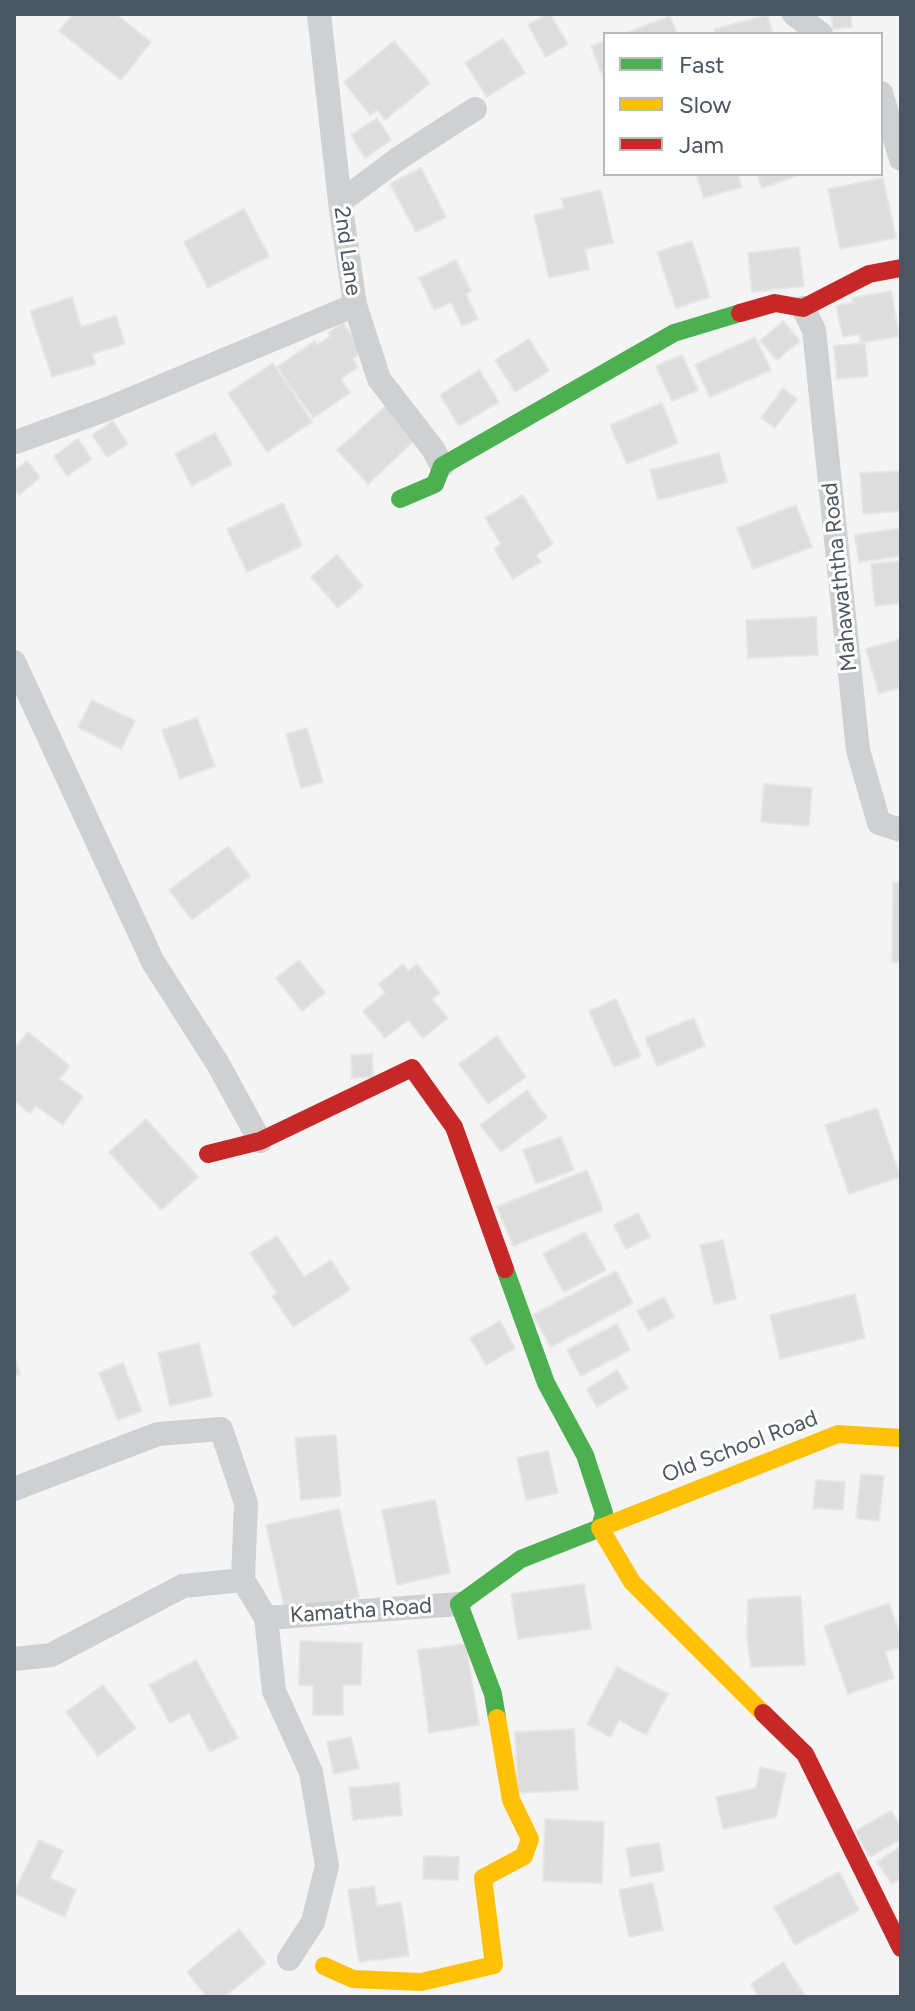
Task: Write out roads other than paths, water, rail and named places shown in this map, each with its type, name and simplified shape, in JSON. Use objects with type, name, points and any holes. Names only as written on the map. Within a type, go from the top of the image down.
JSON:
[{"type":"street","name":"2nd Lane","points":[[319,14],[355,305],[379,379],[433,449],[442,466]]},
{"type":"street","points":[[794,14],[818,32]]},
{"type":"street","points":[[883,100],[901,159]]},
{"type":"street","points":[[340,202],[399,158],[475,109]]},
{"type":"street","points":[[400,499],[435,484],[442,466],[674,333],[775,303],[803,308],[869,274],[901,268]]},
{"type":"street","points":[[15,441],[107,409],[355,305]]},
{"type":"street","name":"Mahawaththa Road","points":[[803,308],[814,330],[858,750],[879,823],[901,830]]},
{"type":"street","points":[[14,662],[153,962],[218,1064],[260,1141]]},
{"type":"street","points":[[208,1154],[260,1141],[412,1068],[454,1127],[546,1383],[585,1455],[604,1513],[600,1528],[632,1582],[805,1754],[901,1948]]},
{"type":"street","points":[[14,1489],[158,1434],[221,1429],[246,1503],[243,1580],[183,1586],[51,1655],[14,1659]]},
{"type":"street","name":"Old School Road","points":[[459,1604],[521,1559],[838,1434],[901,1438]]},
{"type":"street","name":"Kamatha Road","points":[[243,1580],[266,1618],[459,1604]]},
{"type":"street","points":[[324,1966],[353,1979],[421,1982],[494,1965],[483,1878],[524,1856],[530,1839],[511,1800],[493,1694],[459,1604]]},
{"type":"street","points":[[266,1618],[274,1691],[311,1772],[327,1866],[313,1922],[289,1959]]}]
